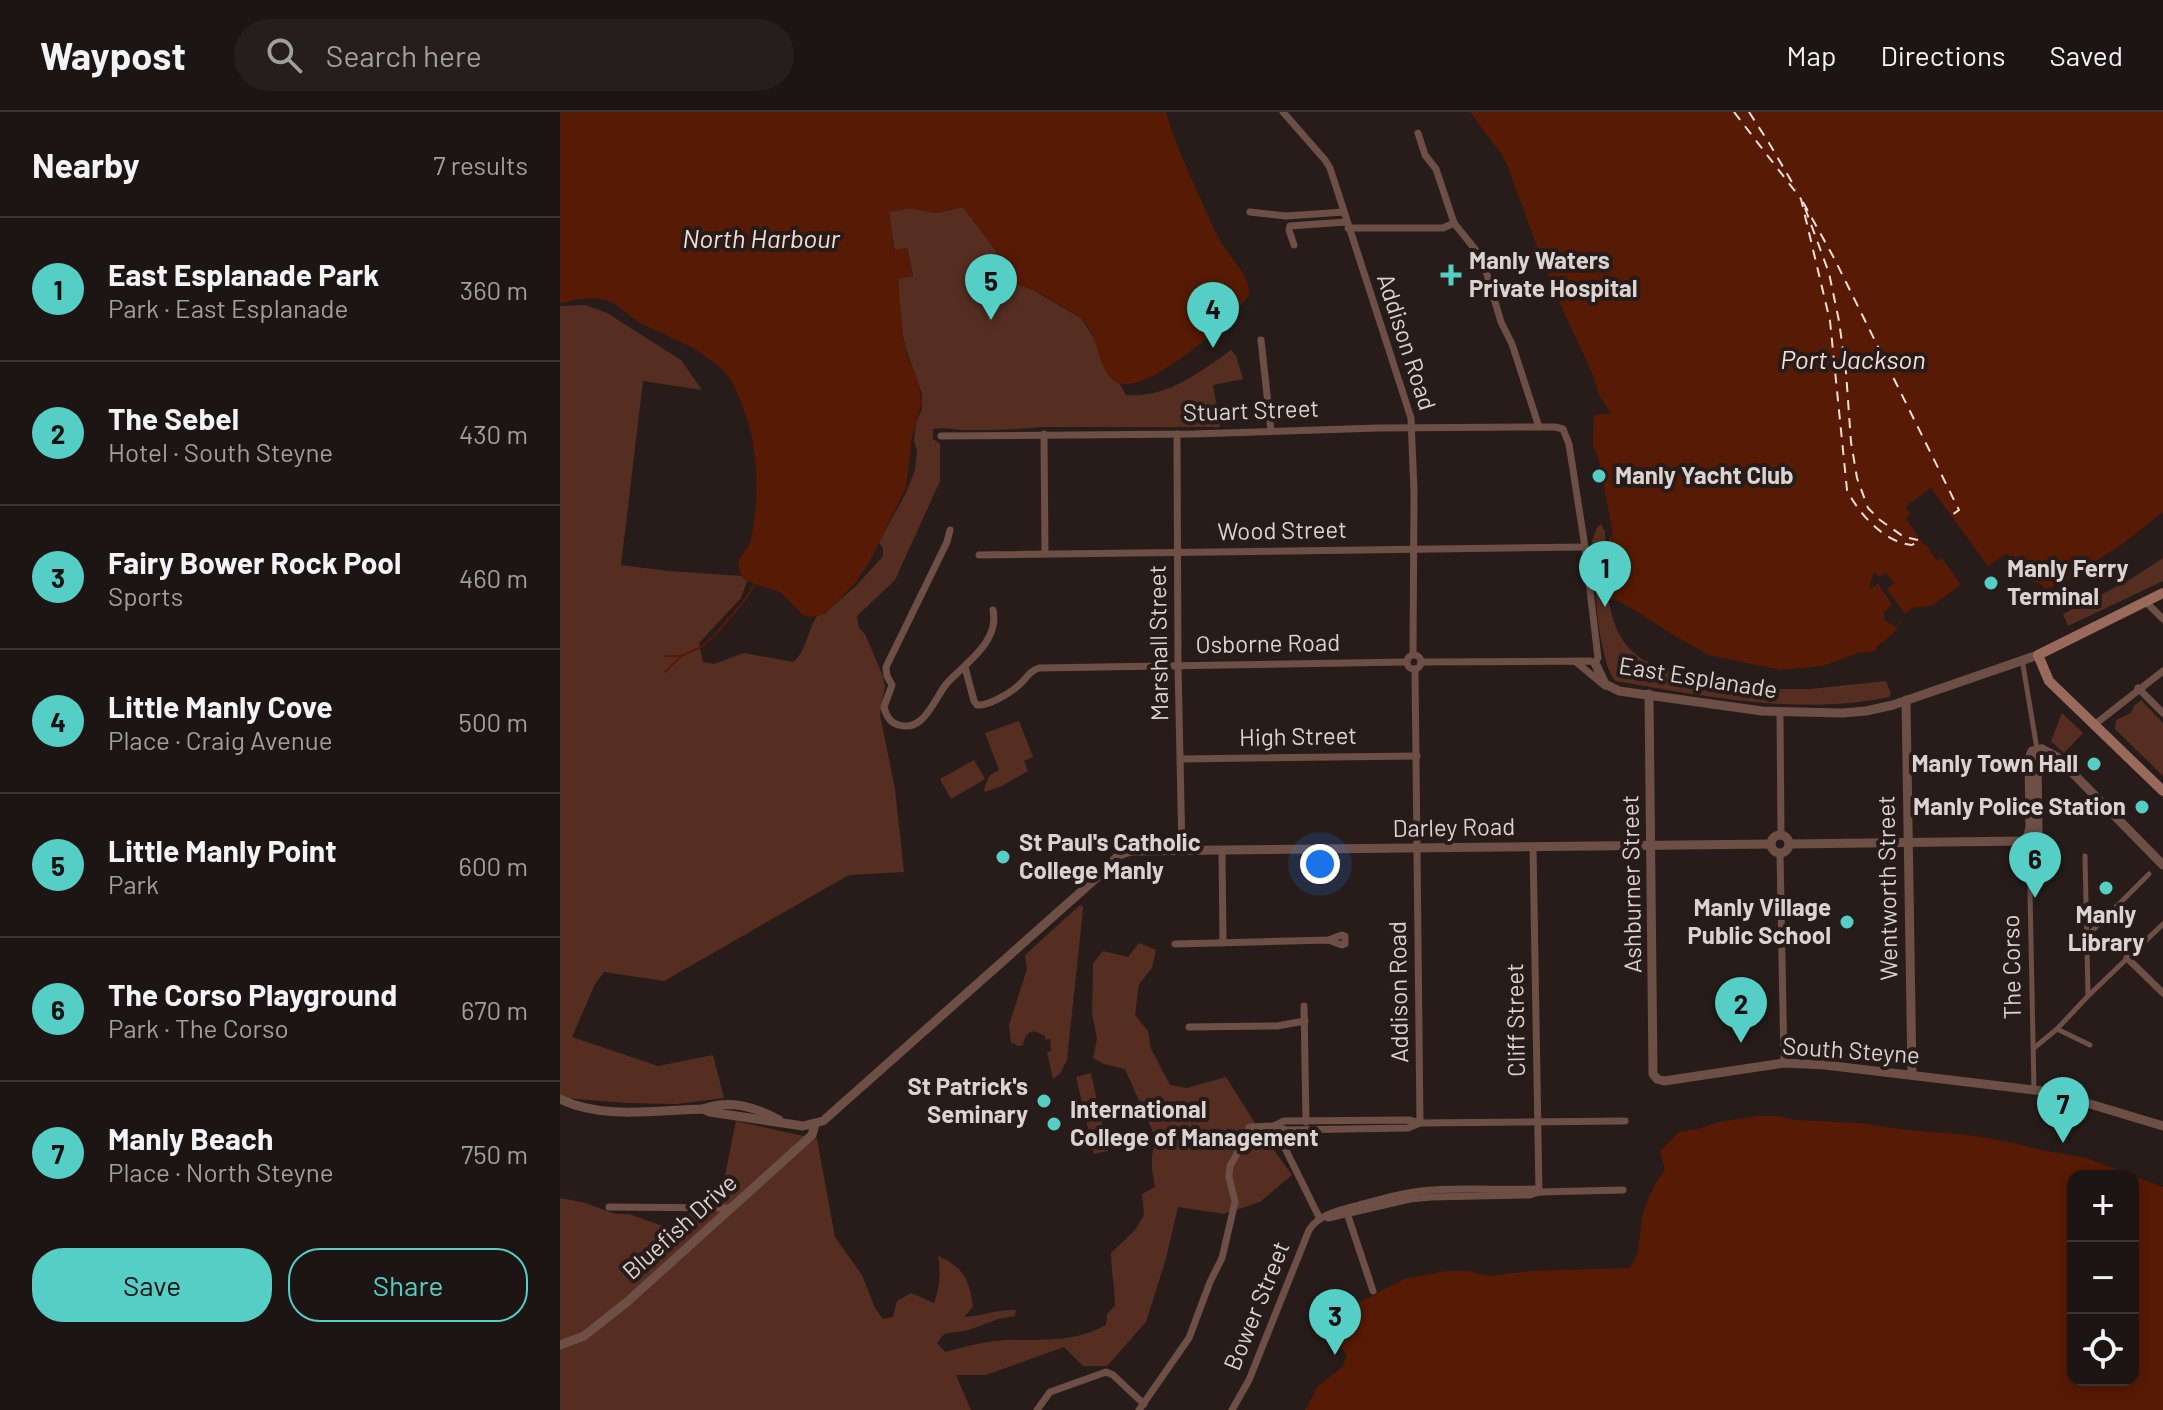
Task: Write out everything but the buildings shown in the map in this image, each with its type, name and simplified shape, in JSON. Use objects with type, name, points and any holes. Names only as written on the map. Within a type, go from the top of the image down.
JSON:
[{"type":"main road","points":[[2163,593],[2038,655],[2049,681],[2163,791]]},
{"type":"street","name":"Addison Road","points":[[1283,112],[1325,160],[1411,418],[1413,654]]},
{"type":"street","points":[[1418,133],[1425,155],[1436,169],[1454,223],[1482,258],[1539,427]]},
{"type":"street","points":[[1250,212],[1286,216],[1344,212]]},
{"type":"street","points":[[1294,245],[1290,226],[1443,228],[1454,223]]},
{"type":"street","points":[[1261,340],[1271,431]]},
{"type":"street","name":"Stuart Street","points":[[941,436],[1412,428],[1563,429]]},
{"type":"street","name":"East Esplanade","points":[[1563,429],[1569,444],[1585,547],[1598,658],[1595,663],[1602,679],[1611,688],[1736,708],[1854,712],[1906,700],[2038,655]]},
{"type":"street","points":[[1044,434],[1045,554]]},
{"type":"street","name":"Marshall Street","points":[[1177,434],[1182,852]]},
{"type":"street","points":[[950,530],[886,667],[892,685],[885,699],[886,715],[895,724],[903,727],[918,721],[945,684],[984,647],[994,617],[993,610]]},
{"type":"street","name":"Wood Street","points":[[979,555],[1585,547]]},
{"type":"street","points":[[2146,602],[2163,619]]},
{"type":"street","points":[[1418,666],[1419,657],[1409,656],[1406,662],[1409,667],[1595,663]]},
{"type":"street","name":"The Corso","points":[[2022,659],[2039,749],[2032,751],[2029,759],[2030,827],[2026,842],[2034,1090]]},
{"type":"street","name":"Osborne Road","points":[[965,667],[974,701],[977,705],[984,705],[1018,686],[1034,669],[1406,662]]},
{"type":"street","points":[[1576,662],[1598,682],[1611,688]]},
{"type":"street","name":"Addison Road","points":[[1418,666],[1420,1123]]},
{"type":"street","points":[[2094,725],[2163,671]]},
{"type":"street","points":[[2138,688],[2163,713]]},
{"type":"street","name":"Ashburner Street","points":[[1649,694],[1653,1074]]},
{"type":"street","name":"Wentworth Street","points":[[1906,700],[1912,1075]]},
{"type":"street","points":[[1780,711],[1781,836]]},
{"type":"street","points":[[2039,749],[2057,757],[2163,865]]},
{"type":"street","name":"High Street","points":[[1181,759],[1417,756]]},
{"type":"street","points":[[1781,836],[1789,844],[1786,851],[1780,853],[1774,851],[1771,844],[1774,838],[1781,836]]},
{"type":"street","points":[[1789,844],[2026,842]]},
{"type":"street","name":"Darley Road","points":[[815,1124],[823,1121],[1111,865],[1138,852],[1771,844]]},
{"type":"street","name":"Cliff Street","points":[[1533,847],[1539,1192]]},
{"type":"street","points":[[1222,851],[1223,943]]},
{"type":"street","points":[[1780,853],[1784,1063]]},
{"type":"street","points":[[2085,856],[2088,996]]},
{"type":"street","points":[[2086,937],[2149,874]]},
{"type":"street","points":[[2033,1049],[2162,927]]},
{"type":"street","points":[[1175,944],[1328,940]]},
{"type":"street","points":[[2127,958],[2163,993]]},
{"type":"street","points":[[1304,1006],[1306,1122]]},
{"type":"street","points":[[1189,1027],[1277,1026],[1305,1021]]},
{"type":"street","points":[[2057,1029],[2090,1045]]},
{"type":"street","name":"South Steyne","points":[[1653,1074],[1664,1081],[1784,1063],[1825,1065],[2050,1092],[2163,1126]]},
{"type":"street","points":[[560,1099],[590,1109],[614,1112],[703,1109],[803,1126],[815,1124]]},
{"type":"street","points":[[1037,1410],[1050,1392],[1106,1372],[1113,1375],[1142,1407],[1189,1338],[1222,1258],[1235,1202],[1229,1177],[1230,1166],[1249,1127],[1274,1126],[1284,1121],[1625,1121]]},
{"type":"street","points":[[1274,1126],[1281,1130],[1408,1128],[1420,1123]]},
{"type":"street","name":"Bluefish Drive","points":[[560,1345],[584,1336],[627,1302],[812,1135],[815,1124]]},
{"type":"street","points":[[1274,1126],[1320,1219],[1410,1199],[1623,1190]]},
{"type":"street","points":[[609,1207],[730,1208]]},
{"type":"street","points":[[1346,1212],[1373,1291]]},
{"type":"street","name":"Bower Street","points":[[1232,1410],[1249,1380],[1309,1230],[1320,1219]]},
{"type":"shaded area","points":[[963,207],[997,252],[983,262],[1005,280],[1033,290],[1081,318],[1096,341],[1101,361],[1126,395],[1141,395],[1169,388],[1195,375],[1231,350],[1243,379],[1213,385],[1220,427],[933,429],[933,439],[940,444],[940,481],[895,580],[857,616],[859,628],[865,634],[885,687],[880,715],[895,789],[904,872],[849,875],[664,981],[604,972],[595,984],[572,1037],[658,1066],[713,1055],[724,1098],[676,1104],[564,1098],[560,1095],[560,306],[585,305],[607,313],[681,360],[702,390],[643,381],[621,565],[742,576],[747,581],[741,598],[699,643],[703,662],[714,664],[744,653],[793,662],[801,652],[817,616],[824,614],[857,585],[883,556],[879,542],[915,470],[917,450],[914,441],[916,423],[922,409],[922,394],[900,322],[898,278],[913,276],[907,248],[896,250],[896,259],[889,212],[910,208],[936,213]]},
{"type":"shaded area","points":[[1601,524],[1605,532],[1607,586],[1614,622],[1633,652],[1648,662],[1717,679],[1738,688],[1740,685],[1750,689],[1810,689],[1886,681],[1891,694],[1889,697],[1855,702],[1786,704],[1718,698],[1615,681],[1604,653],[1596,593],[1592,541]]},
{"type":"shaded area","points":[[2163,558],[2163,581],[2068,626],[2063,614],[2126,582]]},
{"type":"shaded area","points":[[2141,700],[2163,723],[2163,776],[2115,729],[2116,720],[2131,713]]},
{"type":"shaded area","points":[[2062,713],[2083,733],[2064,753],[2051,741]]},
{"type":"shaded area","points":[[1019,721],[1033,757],[1024,761],[1028,771],[985,792],[989,776],[999,770],[985,733]]},
{"type":"shaded area","points":[[974,760],[985,779],[951,799],[940,779]]},
{"type":"shaded area","points":[[1080,905],[1083,910],[1067,1060],[1060,1074],[1053,1079],[1047,1052],[1051,1051],[1050,1039],[1045,1040],[1045,1036],[1031,1032],[1025,1038],[1024,1045],[1018,1046],[1011,1042],[1009,1025],[1027,969],[1025,955]]},
{"type":"shaded area","points":[[1139,943],[1156,950],[1152,968],[1139,984],[1135,1015],[1148,1031],[1151,1049],[1170,1085],[1187,1088],[1226,1077],[1292,1175],[1260,1202],[1224,1214],[1178,1207],[1146,1322],[1107,1366],[1083,1366],[1064,1347],[986,1375],[956,1375],[971,1410],[560,1410],[560,1198],[616,1214],[629,1214],[671,1229],[723,1185],[736,1121],[817,1139],[835,1237],[862,1275],[875,1308],[883,1319],[893,1317],[897,1301],[911,1293],[934,1303],[939,1280],[938,1256],[959,1270],[970,1289],[973,1307],[964,1317],[1016,1310],[1015,1316],[944,1334],[937,1343],[945,1352],[994,1341],[1078,1336],[1106,1325],[1107,1314],[1115,1306],[1111,1253],[1135,1230],[1144,1215],[1142,1194],[1155,1187],[1152,1155],[1156,1139],[1125,1069],[1093,1058],[1097,1039],[1092,1013],[1093,963],[1103,951],[1128,957]]},
{"type":"shaded area","points":[[1091,1073],[1108,1151],[1094,1154],[1076,1077]]},
{"type":"water","name":"North Harbour","points":[[560,112],[1166,112],[1210,220],[1245,277],[1249,295],[1226,321],[1167,368],[1130,384],[1116,382],[1104,369],[1085,322],[1040,293],[1002,279],[982,262],[997,252],[963,207],[936,213],[910,208],[889,212],[894,250],[907,248],[913,276],[898,279],[903,336],[922,402],[912,437],[906,488],[870,561],[856,582],[829,610],[809,617],[803,615],[780,592],[747,581],[740,573],[738,562],[752,535],[756,467],[747,418],[727,375],[698,351],[640,323],[612,303],[590,298],[560,303]]},
{"type":"water","name":"Port Jackson","points":[[1470,112],[2163,112],[2163,512],[2124,543],[2046,590],[2041,584],[2030,581],[2026,572],[2016,566],[2007,553],[1931,606],[1912,608],[1893,634],[1876,647],[1876,651],[1858,653],[1823,666],[1780,670],[1709,655],[1673,635],[1611,598],[1609,538],[1613,534],[1593,445],[1594,415],[1611,413],[1600,397],[1552,286],[1543,290],[1542,285],[1551,284],[1508,167]]},
{"type":"water","points":[[1758,1116],[1859,1123],[2014,1143],[2086,1158],[2118,1170],[2067,1170],[2067,1386],[2139,1386],[2139,1178],[2163,1187],[2163,1410],[1305,1410],[1318,1386],[1345,1365],[1347,1356],[1335,1337],[1344,1314],[1349,1308],[1404,1279],[1447,1271],[1489,1276],[1529,1271],[1629,1268],[1638,1248],[1646,1206],[1665,1170],[1660,1151],[1679,1132]]},
{"type":"pier","points":[[1931,488],[1988,566],[1961,585],[1942,558],[1937,561],[1923,545],[1906,518],[1911,514],[1905,507]]},
{"type":"pier","points":[[1874,571],[1880,577],[1886,573],[1894,583],[1887,589],[1905,614],[1896,627],[1884,620],[1884,612],[1892,604],[1878,584],[1869,589]]},
{"type":"waterway","points":[[665,672],[681,656],[701,647],[713,637],[745,600],[755,583]]},
{"type":"waterway","points":[[665,656],[680,656]]},
{"type":"ferry route","points":[[1734,112],[1801,199],[1830,321],[1847,490],[1865,517],[1882,533],[1912,545],[1920,540]]},
{"type":"ferry route","points":[[1749,112],[1796,189]]},
{"type":"ferry route","points":[[1803,202],[1959,510],[1952,515]]},
{"type":"ferry route","points":[[1805,208],[1829,273],[1839,321],[1857,478],[1868,508],[1904,537],[1918,540]]},
{"type":"place","name":"Manly Waters Private Hospital","points":[[1451,275]]},
{"type":"place","name":"Little Manly Point","points":[[991,320]]},
{"type":"place","name":"Little Manly Cove","points":[[1213,348]]},
{"type":"place","name":"Manly Yacht Club","points":[[1599,476]]},
{"type":"place","name":"Manly Ferry Terminal","points":[[1991,583]]},
{"type":"place","name":"East Esplanade Park","points":[[1605,607]]},
{"type":"place","name":"Manly Town Hall","points":[[2094,764]]},
{"type":"place","name":"Manly Police Station","points":[[2142,807]]},
{"type":"place","name":"St Paul's Catholic College Manly","points":[[1003,857]]},
{"type":"place","name":"Manly Library","points":[[2106,888]]},
{"type":"place","name":"The Corso Playground","points":[[2035,898]]},
{"type":"place","name":"Manly Village Public School","points":[[1847,922]]},
{"type":"place","name":"The Sebel","points":[[1741,1043]]},
{"type":"place","name":"St Patrick's Seminary","points":[[1044,1101]]},
{"type":"place","name":"International College of Management","points":[[1054,1124]]},
{"type":"place","name":"Manly Beach","points":[[2063,1143]]},
{"type":"place","name":"Fairy Bower Rock Pool","points":[[1335,1355]]}]
